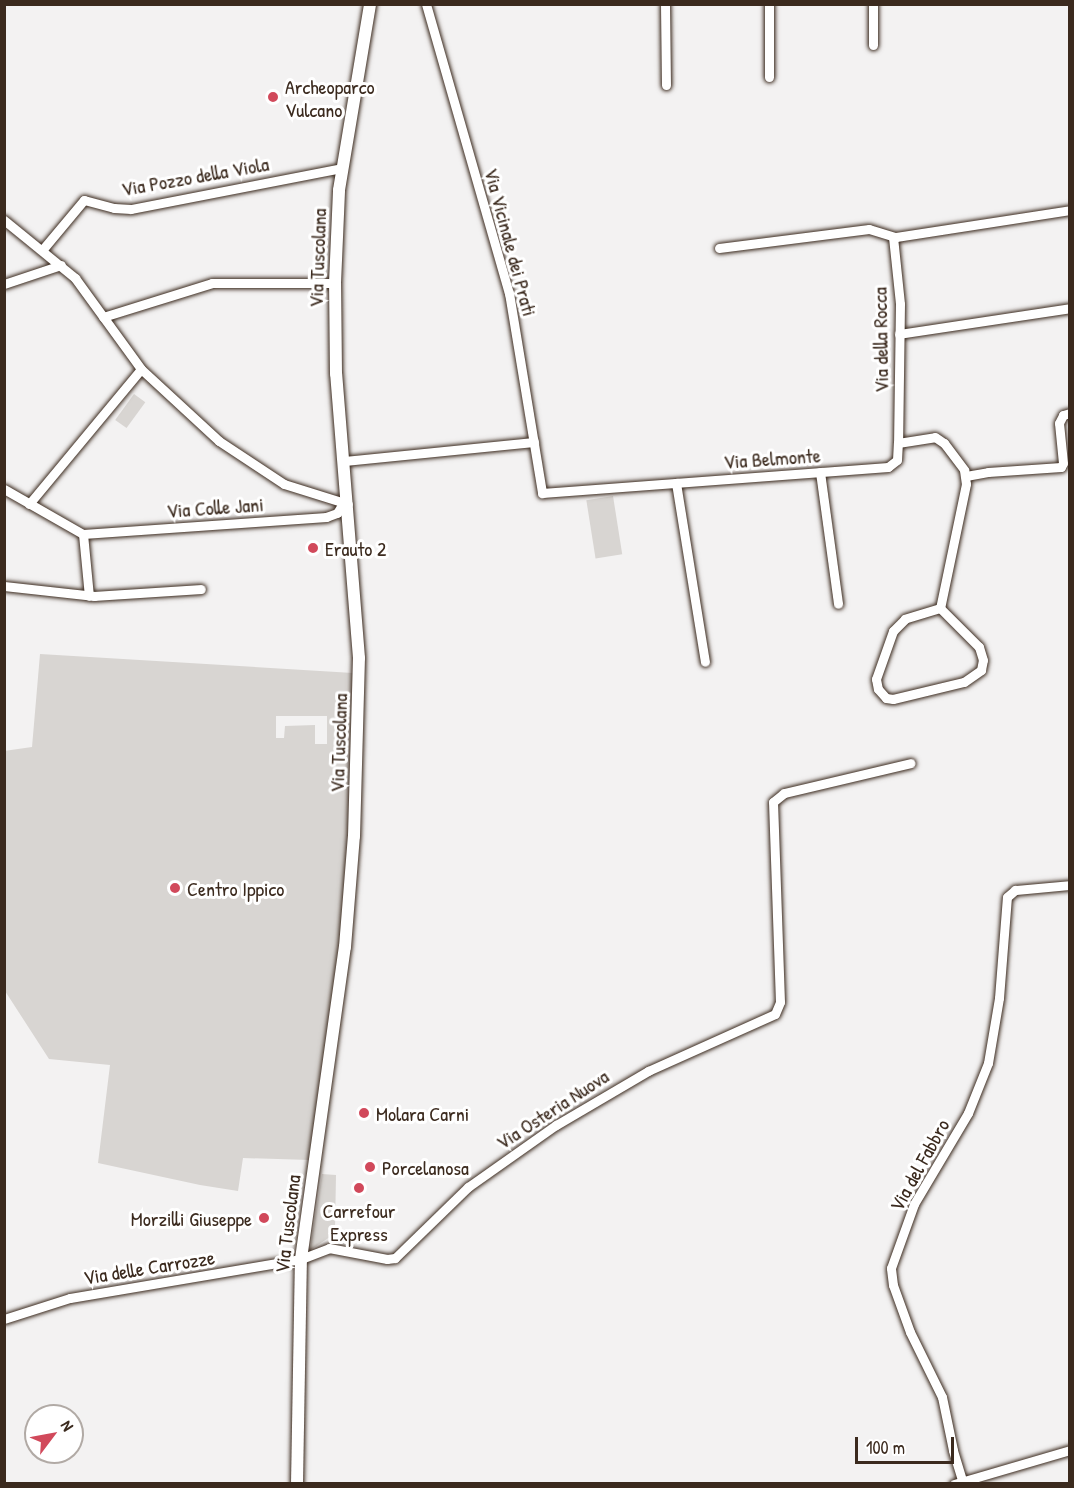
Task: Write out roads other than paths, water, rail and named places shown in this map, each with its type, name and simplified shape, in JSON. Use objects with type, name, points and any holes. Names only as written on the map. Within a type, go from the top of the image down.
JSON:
[{"type":"main road","name":"Via Tuscolana","points":[[297,1484],[301,1259],[345,947],[354,836],[359,658],[336,364],[334,283],[337,211],[342,168],[370,4]]},
{"type":"street","name":"Via Vicinale dei Prati","points":[[426,4],[506,279],[542,493]]},
{"type":"street","points":[[665,4],[666,85]]},
{"type":"street","points":[[769,4],[769,77]]},
{"type":"street","points":[[873,4],[873,45]]},
{"type":"street","name":"Via Pozzo della Viola","points":[[43,249],[84,200],[114,208],[135,208],[342,168]]},
{"type":"street","points":[[719,248],[869,230],[879,231],[893,237],[1070,210]]},
{"type":"street","points":[[4,220],[43,249],[81,285],[141,369],[219,441],[249,464],[288,486],[346,503]]},
{"type":"street","name":"Via della Rocca","points":[[893,237],[900,301],[898,443]]},
{"type":"street","points":[[4,284],[61,265]]},
{"type":"street","points":[[103,317],[212,283],[334,283]]},
{"type":"street","points":[[899,334],[1070,308]]},
{"type":"street","points":[[30,504],[141,369]]},
{"type":"street","points":[[966,476],[988,472],[1061,467],[1059,420],[1063,415],[1070,413]]},
{"type":"street","points":[[898,443],[927,436],[937,438],[944,443],[966,476],[940,608]]},
{"type":"street","points":[[344,461],[534,442]]},
{"type":"street","name":"Via Belmonte","points":[[542,493],[891,466],[898,459],[898,443]]},
{"type":"street","points":[[820,472],[838,604]]},
{"type":"street","points":[[676,483],[705,662]]},
{"type":"street","points":[[4,489],[83,534],[89,596]]},
{"type":"street","name":"Via Colle Jani","points":[[83,534],[326,517],[337,513],[346,503]]},
{"type":"street","points":[[4,586],[89,596],[201,589]]},
{"type":"street","points":[[940,608],[979,647],[983,657],[981,670],[964,682],[893,699],[886,698],[878,689],[876,677],[893,631],[905,619],[940,608]]},
{"type":"street","name":"Via Osteria Nuova","points":[[301,1259],[329,1248],[385,1259],[396,1258],[468,1187],[556,1125],[648,1071],[775,1014],[780,1002],[772,810],[774,800],[786,792],[911,763]]},
{"type":"street","name":"Via del Fabbro","points":[[958,1482],[942,1397],[917,1351],[891,1271],[914,1204],[968,1113],[988,1063],[999,998],[1008,894],[1015,890],[1070,885]]},
{"type":"street","name":"Via delle Carrozze","points":[[4,1319],[81,1296],[301,1259]]},
{"type":"street","points":[[958,1482],[1070,1450]]},
{"type":"place","name":"Archeoparco Vulcano","points":[[273,97]]},
{"type":"place","name":"Erauto 2","points":[[313,548]]},
{"type":"place","name":"Centro Ippico","points":[[175,888]]},
{"type":"place","name":"Molara Carni","points":[[364,1113]]},
{"type":"place","name":"Porcelanosa","points":[[370,1167]]},
{"type":"place","name":"Carrefour Express","points":[[359,1188]]},
{"type":"place","name":"Morzilli Giuseppe","points":[[264,1218]]}]
